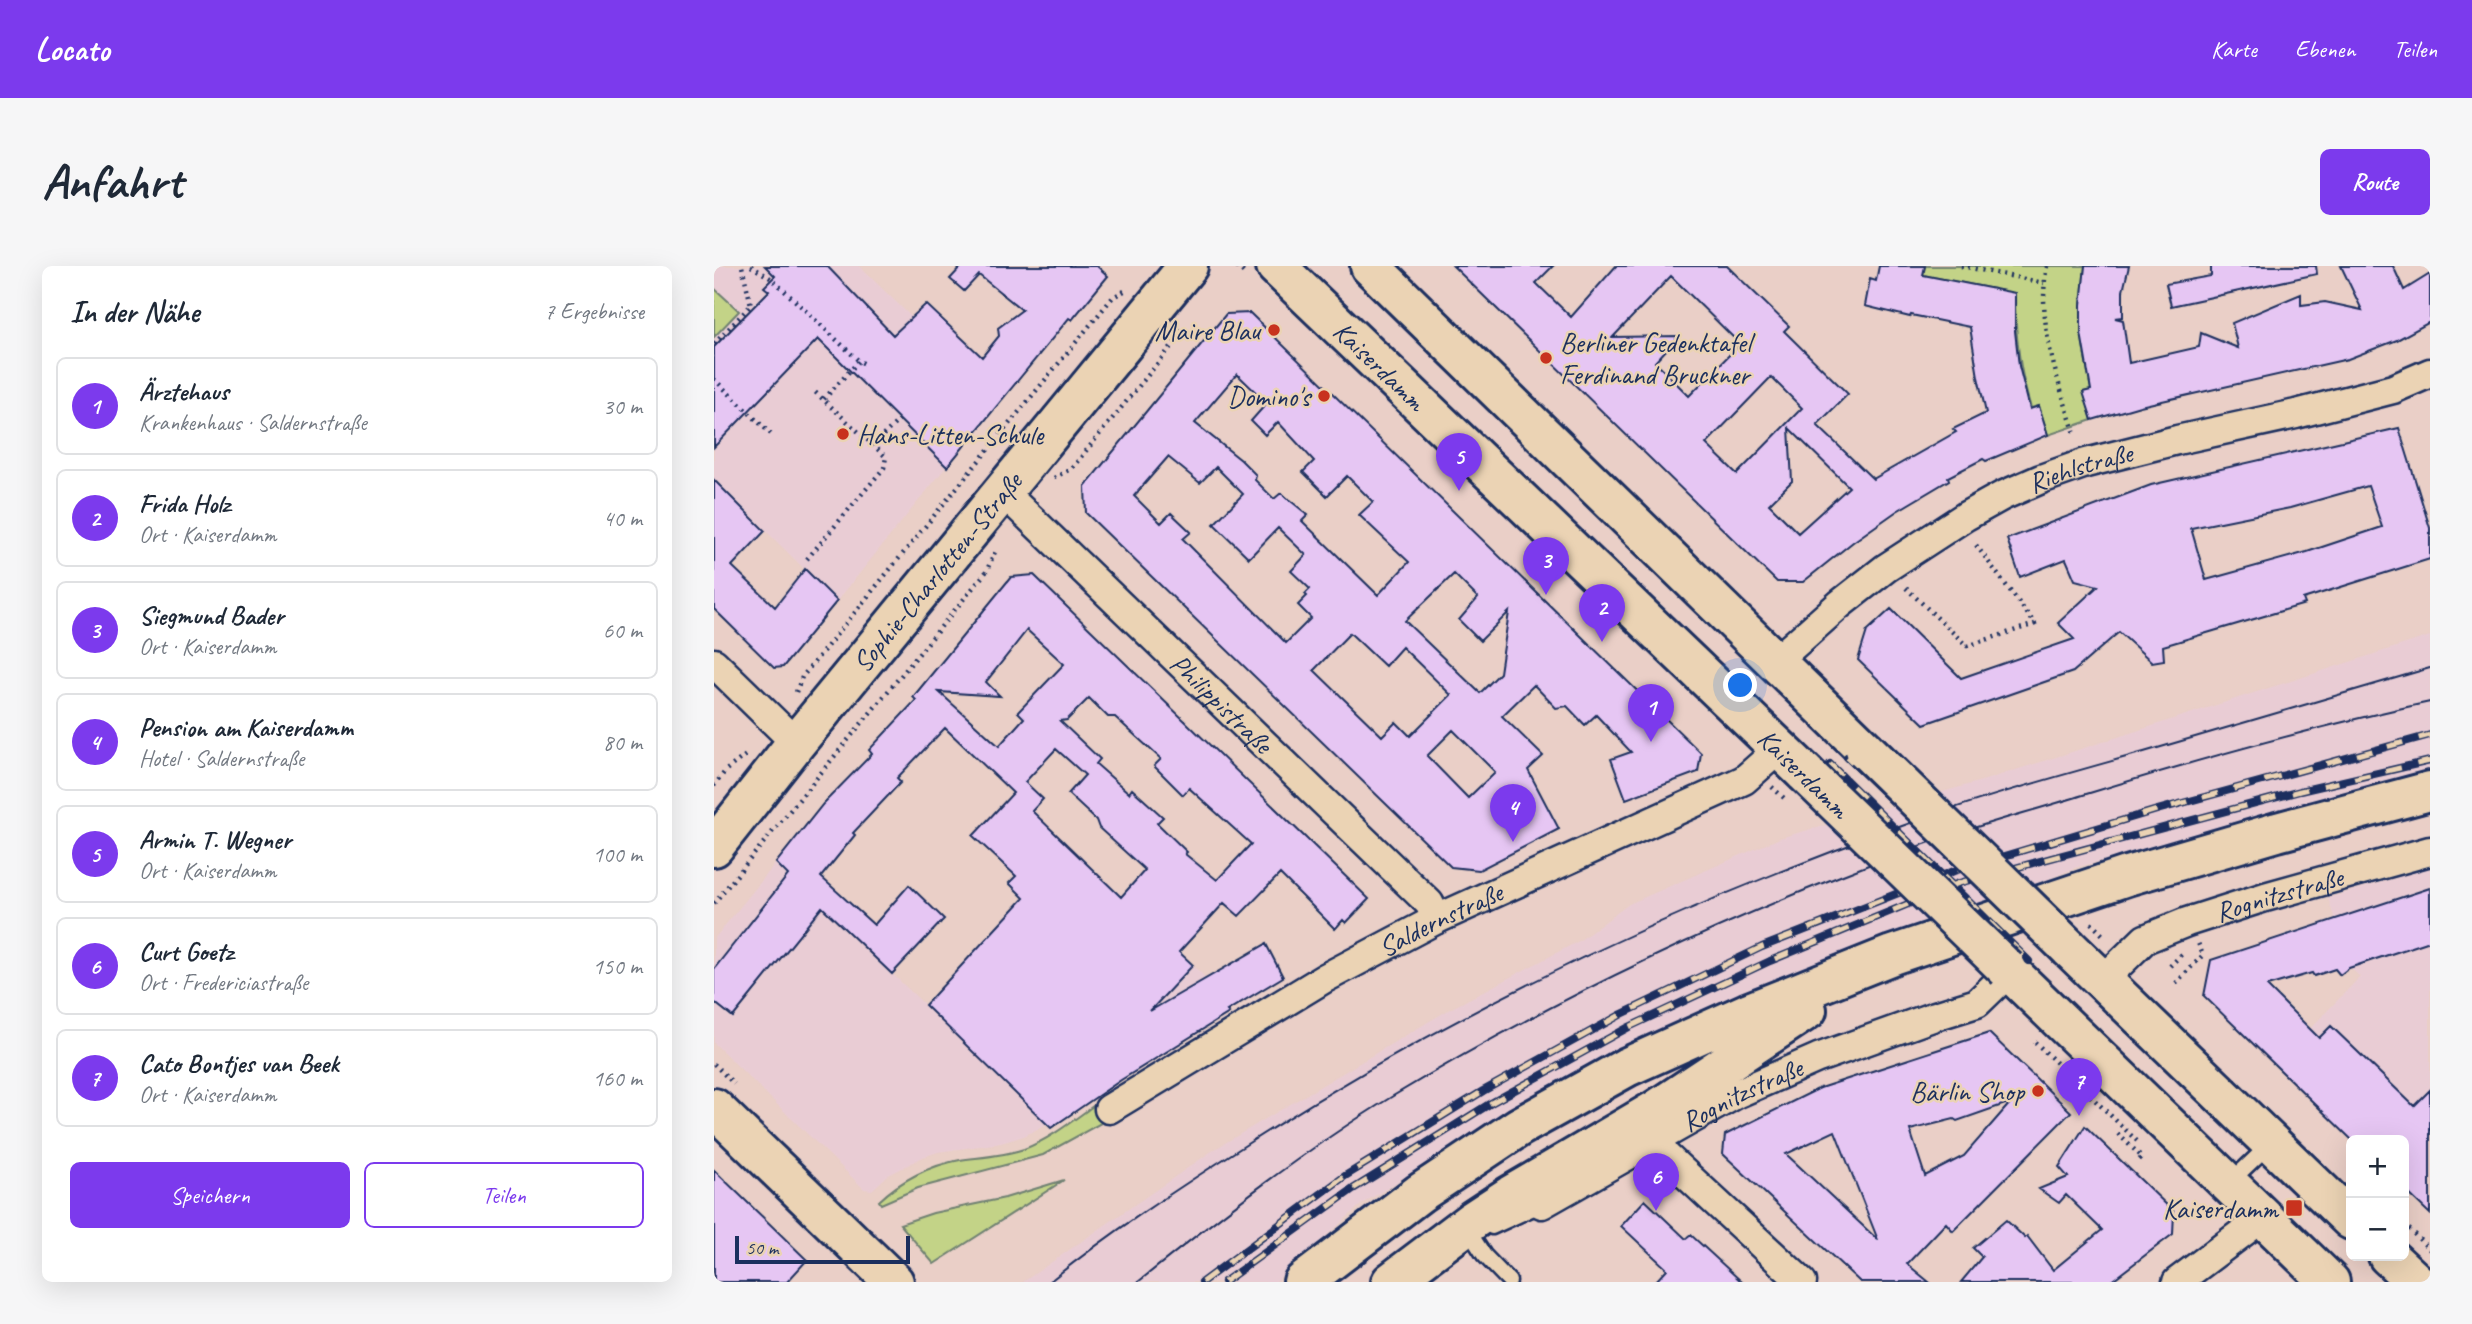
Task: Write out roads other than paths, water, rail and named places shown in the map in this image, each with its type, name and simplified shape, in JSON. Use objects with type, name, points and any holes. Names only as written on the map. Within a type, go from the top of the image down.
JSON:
[{"type":"main road","name":"Sophie-Charlotten-Straße","points":[[714,847],[796,743],[1188,266]]},
{"type":"main road","points":[[1370,266],[2346,1215]]},
{"type":"main road","name":"Kaiserdamm","points":[[1270,268],[1716,685],[2330,1282]]},
{"type":"main road","points":[[1304,1282],[1420,1193],[1519,1127],[1627,1067],[1747,1013],[1892,955],[2127,876],[2430,791]]},
{"type":"main road","points":[[1335,1282],[1502,1164],[1581,1115],[1662,1073],[1807,1010],[2124,902],[2430,816]]},
{"type":"main road","points":[[1391,1282],[1502,1201],[1654,1111],[1807,1010]]},
{"type":"main road","points":[[714,1108],[894,1282]]},
{"type":"main road","points":[[2393,1261],[2416,1282]]},
{"type":"street","name":"Riehlstraße","points":[[1776,660],[1856,590],[1886,568],[2002,496],[2087,463],[2296,414],[2428,379]]},
{"type":"street","name":"Philippistraße","points":[[1003,492],[1429,902],[1437,919]]},
{"type":"street","points":[[714,663],[796,743]]},
{"type":"street","name":"Saldernstraße","points":[[1109,1110],[1325,978],[1437,919],[1744,780],[1792,761]]},
{"type":"street","name":"Rognitzstraße","points":[[2103,980],[2145,940],[2187,922],[2265,897],[2430,851]]},
{"type":"street","name":"Rognitzstraße","points":[[1542,1204],[1737,1094],[1818,1058],[1977,1003],[2009,970]]},
{"type":"street","points":[[1656,1139],[1666,1156],[1802,1282]]},
{"type":"street","points":[[2177,1282],[2262,1218]]},
{"type":"lane","points":[[2228,1183],[2271,1143]]},
{"type":"lane","name":"Rognitzstraße","points":[[1413,1282],[1414,1275],[1471,1235],[1542,1204]]},
{"type":"lane","points":[[1471,1235],[1483,1255],[1509,1281]]},
{"type":"tram line","points":[[1049,1282],[1169,1195],[1322,1098],[1482,1008],[1647,928],[1816,858],[1962,805],[2430,668]]},
{"type":"tram line","points":[[1138,1282],[1262,1185],[1393,1096],[1518,1025],[1712,930],[1844,875],[1953,834],[2255,745],[2430,702]]},
{"type":"railway","points":[[1202,1282],[1345,1176],[1483,1091],[1622,1014],[1762,947],[1954,871],[2157,810],[2430,735]]},
{"type":"railway","points":[[1847,757],[2052,953]]},
{"type":"railway","points":[[1224,1282],[1353,1189],[1491,1103],[1629,1027],[1770,961],[1959,883],[2300,791],[2430,761]]},
{"type":"railway","points":[[1830,764],[2029,961]]},
{"type":"place","name":"Maire Blau","points":[[1274,330]]},
{"type":"place","name":"Berliner Gedenktafel Ferdinand Bruckner","points":[[1546,358]]},
{"type":"place","name":"Domino's","points":[[1324,396]]},
{"type":"place","name":"Hans-Litten-Schule","points":[[843,434]]},
{"type":"place","name":"Armin T. Wegner","points":[[1459,491]]},
{"type":"place","name":"Siegmund Bader","points":[[1546,595]]},
{"type":"place","name":"Frida Holz","points":[[1602,642]]},
{"type":"place","name":"Ärztehaus","points":[[1651,742]]},
{"type":"place","name":"Pension am Kaiserdamm","points":[[1513,842]]},
{"type":"place","name":"Bärlin Shop","points":[[2038,1091]]},
{"type":"place","name":"Cato Bontjes van Beek","points":[[2079,1116]]},
{"type":"place","name":"Kaiserdamm","points":[[2294,1208]]},
{"type":"place","name":"Curt Goetz","points":[[1656,1211]]}]
